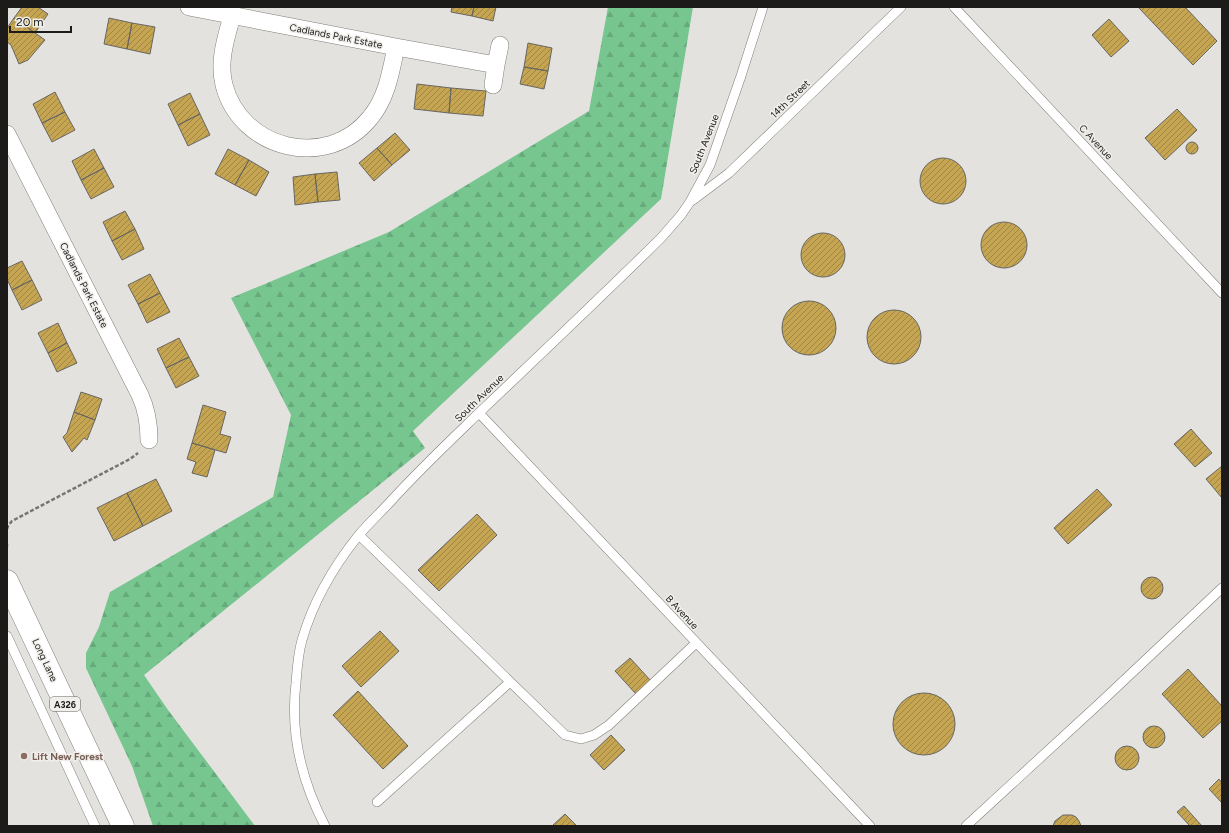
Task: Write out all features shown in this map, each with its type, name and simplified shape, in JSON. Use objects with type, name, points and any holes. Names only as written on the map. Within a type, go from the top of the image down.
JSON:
[{"type":"main road","name":"Long Lane","points":[[7,581],[123,826]]},
{"type":"street","name":"Cadlands Park Estate","points":[[189,7],[396,47],[389,80],[383,96],[370,119],[346,138],[318,148],[303,149],[288,147],[264,138],[250,128],[239,116],[230,101],[224,85],[222,61],[224,45],[232,16]]},
{"type":"street","points":[[493,84],[500,45]]},
{"type":"street","points":[[396,47],[496,65]]},
{"type":"street","name":"Cadlands Park Estate","points":[[7,134],[140,395],[148,418],[149,440]]},
{"type":"lane","name":"14th Street","points":[[690,202],[729,173],[901,7]]},
{"type":"lane","name":"C Avenue","points":[[954,7],[1222,293]]},
{"type":"lane","name":"South Avenue","points":[[325,826],[318,813],[306,782],[297,747],[294,699],[298,658],[302,639],[316,603],[333,571],[359,535],[415,475],[661,238],[681,215],[690,202],[710,165],[763,9]]},
{"type":"lane","name":"B Avenue","points":[[479,413],[870,826]]},
{"type":"lane","points":[[359,535],[565,735],[581,739],[594,735],[609,725],[696,643]]},
{"type":"lane","points":[[966,826],[1222,588]]},
{"type":"lane","points":[[7,636],[96,826]]},
{"type":"lane","points":[[377,802],[510,682]]},
{"type":"path","points":[[7,527],[12,521],[130,459],[144,447],[149,440]]},
{"type":"green space","points":[[608,7],[693,7],[661,199],[413,431],[425,448],[144,675],[168,710],[255,826],[153,826],[132,766],[86,668],[86,653],[99,627],[110,592],[273,497],[291,415],[231,298],[389,232],[589,111]]},
{"type":"building","points":[[22,7],[38,7],[48,14],[35,33],[14,18]]},
{"type":"building","points":[[452,7],[474,7],[472,16],[451,12]]},
{"type":"building","points":[[474,7],[496,7],[493,21],[472,16]]},
{"type":"building","points":[[1138,7],[1185,7],[1217,41],[1193,65]]},
{"type":"building","points":[[14,18],[45,40],[28,60],[19,64],[11,45],[7,42],[7,28]]},
{"type":"building","points":[[109,18],[132,23],[127,49],[104,44]]},
{"type":"building","points":[[1109,19],[1129,41],[1111,57],[1092,35]]},
{"type":"building","points":[[132,23],[155,27],[150,54],[127,49]]},
{"type":"building","points":[[528,43],[552,48],[548,71],[524,67]]},
{"type":"building","points":[[524,67],[548,71],[544,89],[520,84]]},
{"type":"building","points":[[417,84],[451,88],[449,113],[414,109]]},
{"type":"building","points":[[451,88],[486,91],[483,116],[449,113]]},
{"type":"building","points":[[55,92],[65,112],[42,123],[33,104]]},
{"type":"building","points":[[190,93],[200,114],[178,125],[168,104]]},
{"type":"building","points":[[1177,109],[1197,130],[1165,160],[1145,138]]},
{"type":"building","points":[[65,112],[75,130],[52,142],[42,123]]},
{"type":"building","points":[[200,114],[210,135],[188,146],[178,125]]},
{"type":"building","points":[[395,133],[410,150],[392,165],[377,148]]},
{"type":"building","points":[[1190,142],[1194,142],[1198,148],[1194,154],[1190,154],[1186,150],[1186,146]]},
{"type":"building","points":[[377,148],[392,165],[374,181],[359,163]]},
{"type":"building","points":[[94,149],[104,168],[81,180],[72,161]]},
{"type":"building","points":[[228,149],[249,160],[235,185],[215,174]]},
{"type":"building","points":[[943,158],[956,162],[962,168],[966,181],[962,194],[956,200],[943,204],[930,200],[924,194],[920,181],[924,168],[930,162]]},
{"type":"building","points":[[249,160],[269,172],[256,196],[235,185]]},
{"type":"building","points":[[104,168],[114,187],[91,199],[81,180]]},
{"type":"building","points":[[337,172],[340,200],[318,202],[315,174]]},
{"type":"building","points":[[315,174],[318,202],[295,205],[293,177]]},
{"type":"building","points":[[125,211],[135,229],[112,241],[103,222]]},
{"type":"building","points":[[1004,222],[1017,226],[1023,232],[1027,245],[1023,258],[1017,264],[1004,268],[991,264],[985,258],[981,245],[985,232],[991,226]]},
{"type":"building","points":[[135,229],[144,249],[122,260],[112,241]]},
{"type":"building","points":[[819,233],[827,233],[832,234],[839,239],[844,246],[844,264],[839,271],[832,276],[819,277],[811,274],[804,267],[801,259],[801,251],[804,243],[811,236]]},
{"type":"building","points":[[22,261],[32,280],[12,290],[7,279],[7,268]]},
{"type":"building","points":[[150,274],[160,293],[138,304],[128,285]]},
{"type":"building","points":[[32,280],[42,300],[22,310],[12,290]]},
{"type":"building","points":[[160,293],[170,312],[147,323],[138,304]]},
{"type":"building","points":[[809,301],[819,303],[828,309],[834,318],[836,328],[834,338],[828,347],[819,353],[809,355],[799,353],[790,347],[784,338],[782,328],[784,318],[790,309],[799,303]]},
{"type":"building","points":[[894,310],[904,312],[913,318],[919,327],[921,337],[919,347],[913,356],[904,362],[894,364],[884,362],[875,356],[869,347],[867,337],[869,327],[875,318],[884,312]]},
{"type":"building","points":[[58,323],[67,343],[48,353],[38,333]]},
{"type":"building","points":[[179,338],[189,357],[166,368],[157,349]]},
{"type":"building","points":[[67,343],[77,363],[57,372],[48,353]]},
{"type":"building","points":[[189,357],[199,376],[176,388],[166,368]]},
{"type":"building","points":[[81,392],[102,399],[95,420],[74,412]]},
{"type":"building","points":[[203,405],[226,412],[220,434],[231,437],[226,453],[192,443]]},
{"type":"building","points":[[74,412],[95,420],[87,440],[84,438],[72,452],[63,437],[67,433]]},
{"type":"building","points":[[1191,429],[1212,453],[1195,467],[1174,444]]},
{"type":"building","points":[[192,443],[215,450],[207,477],[192,473],[196,462],[187,459]]},
{"type":"building","points":[[1222,466],[1222,498],[1206,479]]},
{"type":"building","points":[[156,479],[172,511],[143,526],[127,493]]},
{"type":"building","points":[[1097,489],[1112,505],[1068,544],[1054,528]]},
{"type":"building","points":[[127,493],[143,526],[114,541],[97,508]]},
{"type":"building","points":[[477,514],[497,535],[439,591],[418,570]]},
{"type":"building","points":[[1152,577],[1160,580],[1163,588],[1160,596],[1152,599],[1144,596],[1141,588],[1144,580]]},
{"type":"building","points":[[380,631],[399,651],[361,687],[342,666]]},
{"type":"building","points":[[630,658],[651,681],[636,694],[615,671]]},
{"type":"building","points":[[1188,669],[1222,706],[1222,721],[1203,738],[1162,694]]},
{"type":"building","points":[[358,691],[408,746],[383,769],[333,715]]},
{"type":"building","points":[[918,693],[930,693],[946,702],[953,712],[955,724],[953,736],[946,746],[930,755],[918,755],[907,750],[898,741],[893,730],[893,718],[898,707],[907,698]]},
{"type":"building","points":[[1154,726],[1162,729],[1165,737],[1162,745],[1154,748],[1146,745],[1143,737],[1146,729]]},
{"type":"building","points":[[611,735],[625,750],[604,770],[590,755]]},
{"type":"building","points":[[1127,746],[1135,750],[1139,758],[1135,766],[1127,770],[1119,766],[1115,758],[1119,750]]},
{"type":"building","points":[[1219,779],[1222,783],[1222,803],[1209,789]]},
{"type":"building","points":[[1184,806],[1202,826],[1190,826],[1177,812]]},
{"type":"building","points":[[565,814],[577,826],[552,826]]},
{"type":"building","points":[[1063,815],[1072,815],[1076,817],[1081,826],[1053,826],[1055,821]]},
{"type":"place","name":"Lift New Forest","points":[[24,756]]}]
